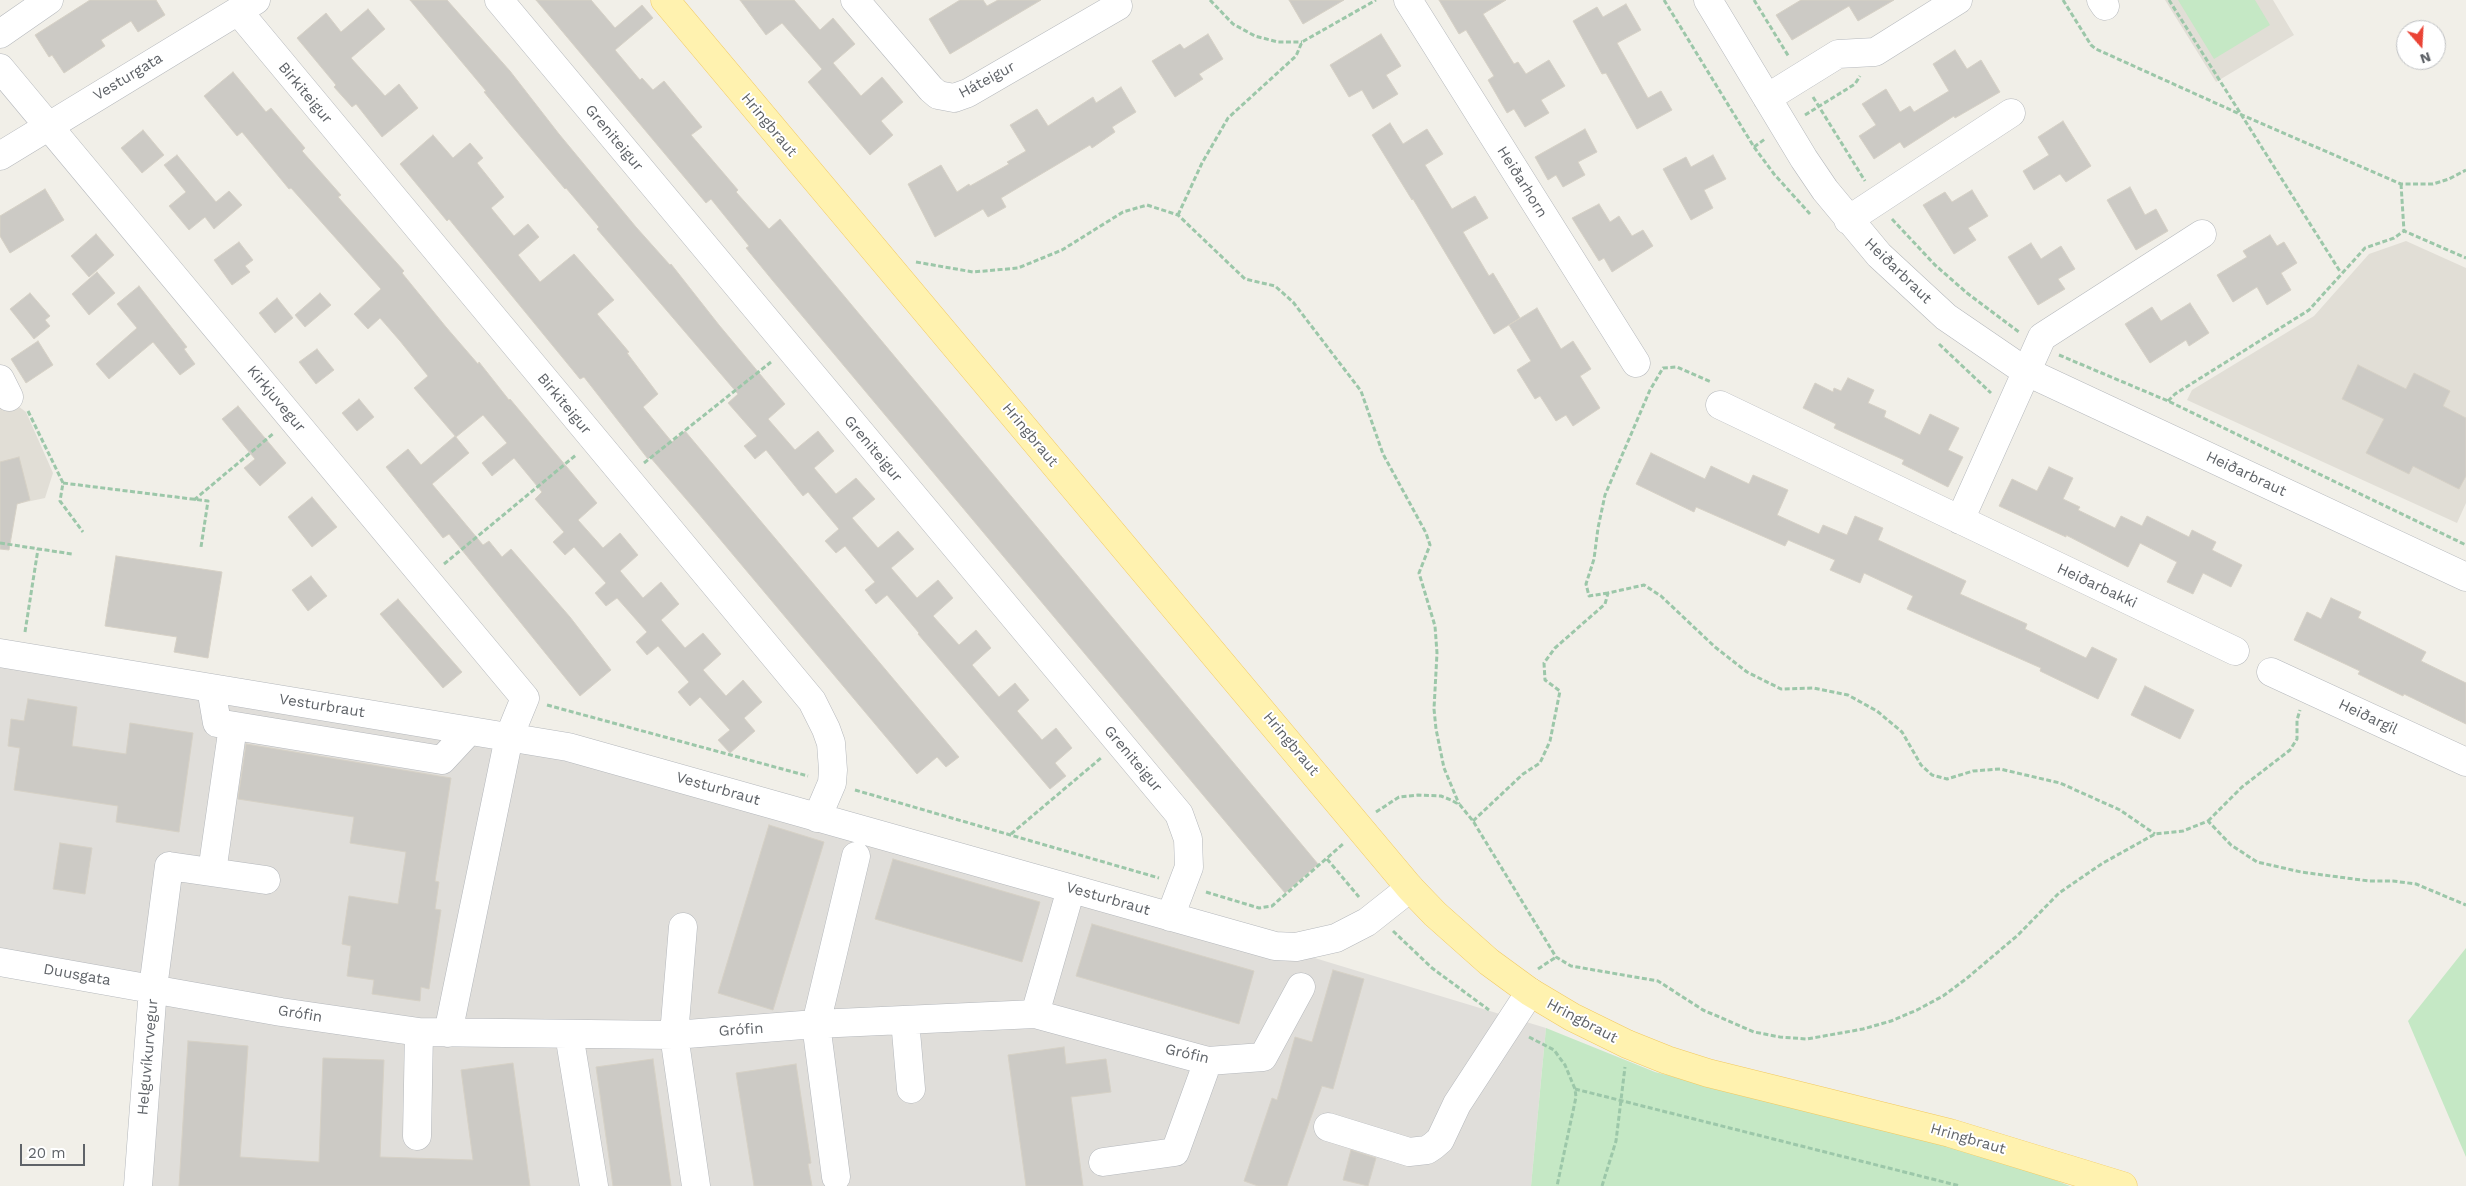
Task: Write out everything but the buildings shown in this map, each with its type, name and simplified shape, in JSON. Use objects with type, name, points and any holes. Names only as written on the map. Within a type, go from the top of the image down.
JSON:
[{"type":"main road","name":"Hringbraut","points":[[665,0],[1410,888],[1461,939],[1530,992],[1572,1017],[1627,1044],[1708,1073],[1941,1131],[2123,1186]]},
{"type":"street","points":[[0,34],[49,0]]},
{"type":"street","name":"Greniteigur","points":[[499,0],[1178,814],[1184,826],[1190,853],[1189,867],[1170,917]]},
{"type":"street","name":"Háteigur","points":[[855,0],[931,89],[938,94],[954,98],[968,93],[1118,6]]},
{"type":"street","name":"Heiðarhorn","points":[[1408,0],[1636,363]]},
{"type":"street","name":"Heiðarbraut","points":[[1708,0],[1804,159],[1848,220],[1879,255],[1946,317],[2025,371],[2466,577]]},
{"type":"street","points":[[1767,98],[1838,54],[1875,52],[1958,0]]},
{"type":"street","name":"Vesturgata","points":[[0,156],[247,6]]},
{"type":"street","name":"Birkiteigur","points":[[247,6],[594,440],[812,701],[820,714],[831,743],[832,783],[817,818]]},
{"type":"street","name":"Kirkjuvegur","points":[[0,68],[525,698]]},
{"type":"street","points":[[1848,220],[2011,113]]},
{"type":"street","points":[[1960,520],[2025,371],[2042,337],[2202,234]]},
{"type":"street","name":"Heiðarbakki","points":[[1720,405],[2235,651]]},
{"type":"street","name":"Vesturbraut","points":[[11,655],[568,747],[1275,946],[1296,947],[1336,938],[1352,931],[1377,915],[1410,888]]},
{"type":"street","name":"Heiðargil","points":[[2271,672],[2466,762]]},
{"type":"street","points":[[210,688],[217,723],[233,726],[442,760],[469,731]]},
{"type":"street","points":[[448,1033],[509,738],[525,698]]},
{"type":"street","points":[[233,726],[212,872],[266,880]]},
{"type":"street","points":[[836,1177],[816,1024],[856,856]]},
{"type":"street","name":"Helguvíkurvegur","points":[[138,1186],[154,988],[169,866],[212,872]]},
{"type":"street","points":[[1035,1014],[1071,889]]},
{"type":"street","points":[[683,927],[674,1035],[696,1186]]},
{"type":"street","name":"Duusgata","points":[[0,962],[154,988]]},
{"type":"street","name":"Grófin","points":[[154,988],[281,1012],[419,1032],[448,1033],[674,1035],[816,1024],[1035,1014],[1208,1061],[1263,1057],[1301,987]]},
{"type":"street","points":[[1328,1127],[1409,1152],[1426,1150],[1440,1140],[1457,1104],[1530,992]]},
{"type":"street","points":[[905,1020],[911,1089]]},
{"type":"street","points":[[417,1136],[419,1032]]},
{"type":"street","points":[[569,1034],[594,1186]]},
{"type":"street","points":[[1103,1162],[1175,1152],[1208,1061]]},
{"type":"path","points":[[1210,0],[1232,24],[1255,36],[1278,42],[1302,42],[1376,0]]},
{"type":"path","points":[[2063,0],[2096,49],[2401,184],[2433,184],[2449,179],[2466,170]]},
{"type":"path","points":[[2169,0],[2341,274]]},
{"type":"path","points":[[1178,216],[1202,163],[1228,118],[1296,56],[1302,42]]},
{"type":"path","points":[[2401,184],[2404,231]]},
{"type":"path","points":[[895,275],[913,261],[973,272],[1018,268],[1055,254],[1123,212],[1147,205],[1178,216],[1245,279],[1275,286],[1293,302],[1361,391],[1383,454],[1426,532],[1430,545],[1420,573],[1435,626],[1437,653],[1434,709],[1444,768],[1460,805],[1473,821],[1556,957],[1571,966],[1658,981],[1703,1010],[1754,1032],[1807,1039],[1863,1029],[1891,1022],[1943,996],[2018,935],[2059,893],[2103,863],[2155,834],[2183,831],[2208,822],[2242,787],[2290,750],[2297,739],[2297,720],[2301,708],[2310,699],[2324,696]]},
{"type":"path","points":[[2168,401],[2175,394],[2309,310],[2365,248],[2394,238],[2404,231]]},
{"type":"path","points":[[2404,231],[2466,258]]},
{"type":"path","points":[[626,478],[789,348]]},
{"type":"path","points":[[1720,405],[1712,382],[1677,367],[1662,368],[1650,390],[1606,495],[1598,528],[1594,558],[1586,584],[1589,596],[1644,585],[1661,596],[1715,647],[1747,672],[1782,689],[1812,688],[1848,696],[1877,711],[1902,732],[1921,765],[1932,775],[1947,779],[1973,771],[2000,769],[2060,783],[2120,810],[2155,834]]},
{"type":"path","points":[[5,388],[27,409],[63,483],[60,501],[83,532]]},
{"type":"path","points":[[194,500],[292,419]]},
{"type":"path","points":[[425,579],[594,440]]},
{"type":"path","points":[[63,483],[208,502],[201,547]]},
{"type":"path","points":[[0,543],[72,554]]},
{"type":"path","points":[[11,655],[38,549]]},
{"type":"path","points":[[1473,821],[1523,774],[1540,763],[1550,741],[1560,692],[1545,680],[1544,663],[1555,648],[1605,604],[1608,593]]},
{"type":"path","points":[[525,698],[832,783],[1265,908],[1278,902],[1361,828],[1379,809],[1399,797],[1418,794],[1442,796],[1460,805]]},
{"type":"path","points":[[1011,834],[1119,743]]},
{"type":"path","points":[[2208,822],[2231,845],[2256,862],[2302,872],[2369,881],[2393,881],[2416,884],[2466,905]]},
{"type":"path","points":[[1327,859],[1377,915],[1432,968],[1509,1024],[1554,1050],[1565,1065],[1575,1089],[1576,1097],[1557,1186]]},
{"type":"path","points":[[1602,1186],[1616,1141],[1627,1044]]},
{"type":"path","points":[[1575,1089],[1960,1186]]},
{"type":"shaded area","points":[[2165,0],[2273,0],[2294,35],[2216,82]]},
{"type":"shaded area","points":[[2406,241],[2466,268],[2466,503],[2457,523],[2187,400],[2192,390],[2314,316],[2369,254]]},
{"type":"shaded area","points":[[0,389],[3,395],[26,412],[53,473],[45,498],[17,504],[12,531],[0,529]]},
{"type":"shaded area","points":[[0,654],[469,731],[1275,946],[1546,1028],[1531,1186],[138,1186],[153,988],[0,960]]},
{"type":"green space","points":[[2178,0],[2255,0],[2270,25],[2214,59]]},
{"type":"green space","points":[[2466,948],[2466,1157],[2408,1021]]},
{"type":"green space","points":[[1546,1028],[1655,1072],[2012,1163],[2070,1186],[1531,1186]]}]
